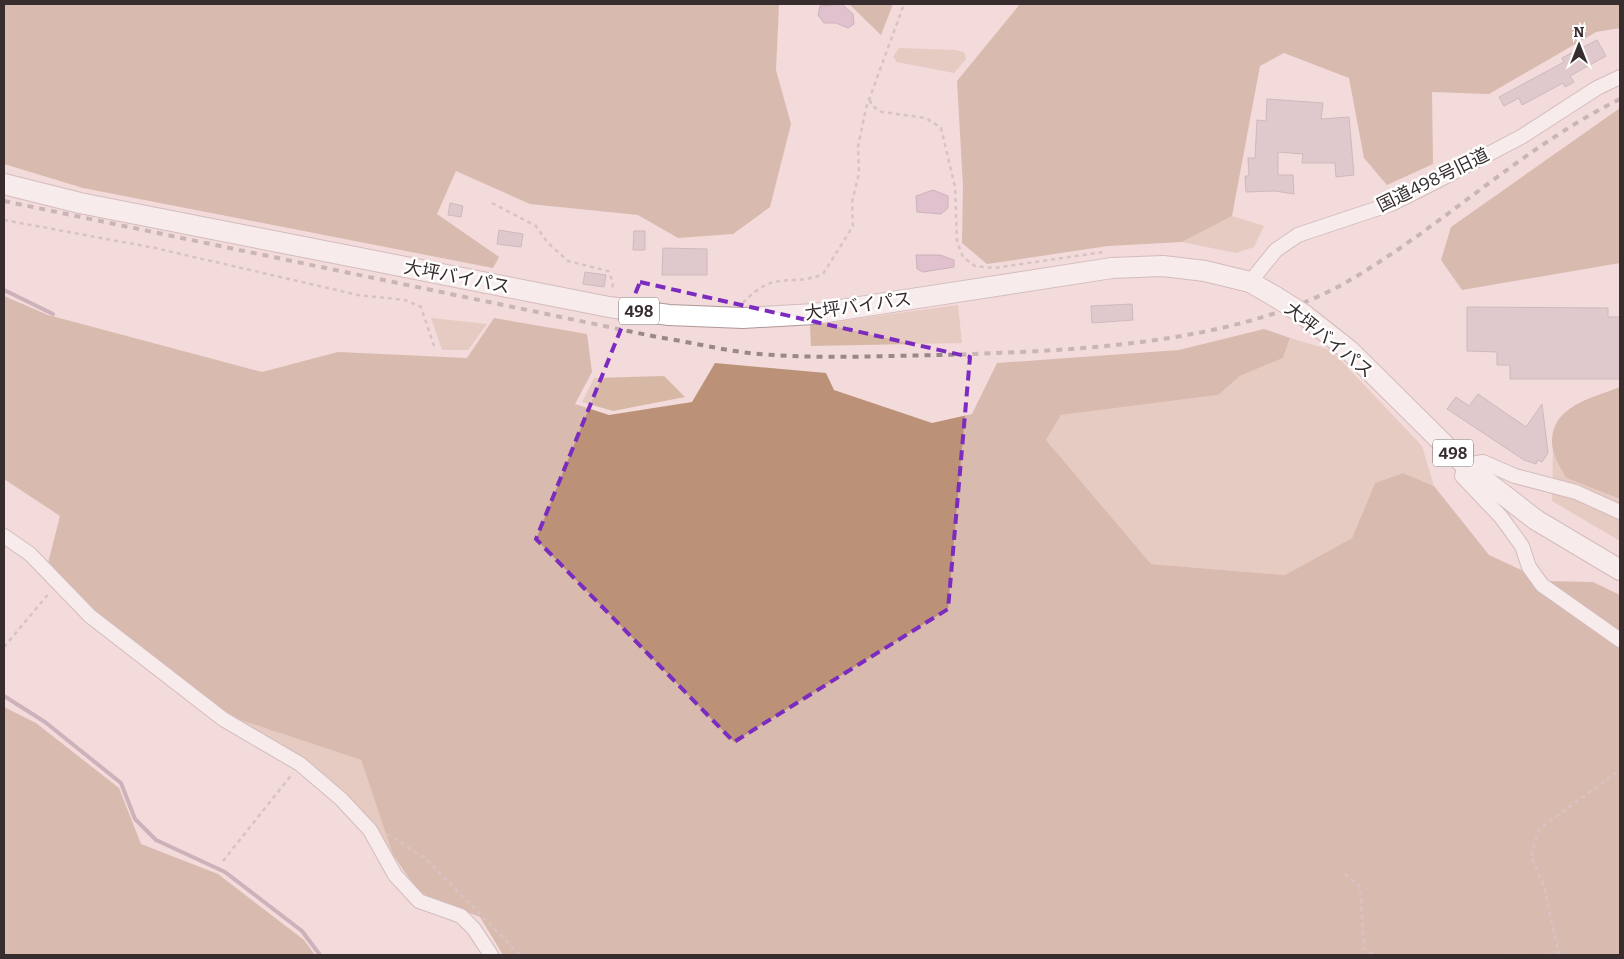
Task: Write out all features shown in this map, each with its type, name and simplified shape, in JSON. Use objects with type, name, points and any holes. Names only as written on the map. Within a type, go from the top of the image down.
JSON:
[{"type":"highway","name":"大坪バイパス","points":[[4,184],[90,205],[609,307],[670,315],[743,318],[814,314],[1112,268],[1171,267],[1206,271],[1250,282],[1303,314],[1350,351],[1465,465],[1536,520],[1620,570]]},
{"type":"street","name":"国道498号旧道","points":[[1250,282],[1276,250],[1298,235],[1390,204],[1435,182],[1521,136],[1597,88],[1620,77]]},
{"type":"street","points":[[1620,512],[1576,492],[1515,476],[1483,462],[1465,465],[1462,476],[1501,517],[1522,546],[1530,568],[1542,585],[1620,640]]},
{"type":"street","points":[[4,536],[30,554],[59,581],[90,616],[224,719],[300,764],[342,799],[370,830],[394,875],[419,901],[461,916],[474,929],[491,955]]},
{"type":"path","points":[[743,318],[742,304],[753,292],[774,280],[816,277],[824,274],[853,226],[852,202],[859,173],[858,147],[870,98],[904,4]]},
{"type":"path","points":[[870,98],[872,106],[882,112],[926,118],[941,128],[955,187],[957,242],[963,257],[975,266],[994,268],[1100,251],[1109,254],[1112,268]]},
{"type":"path","points":[[492,203],[536,226],[548,243],[568,261],[608,272],[613,282],[609,307]]},
{"type":"path","points":[[4,220],[155,248],[358,295],[406,300],[421,307],[435,349]]},
{"type":"path","points":[[4,648],[59,581]]},
{"type":"path","points":[[223,861],[300,764]]},
{"type":"path","points":[[1546,955],[1558,954],[1544,886],[1532,856],[1539,829],[1620,770]]},
{"type":"path","points":[[370,830],[385,833],[425,858],[520,955]]},
{"type":"path","points":[[1345,874],[1360,887],[1364,949],[1374,955]]},
{"type":"path","points":[[1505,955],[1526,955]]},
{"type":"highlighted area","points":[[640,282],[970,357],[948,609],[734,742],[536,539]]},
{"type":"shaded area","points":[[4,4],[779,4],[776,70],[791,124],[770,207],[733,234],[678,238],[638,215],[530,204],[456,171],[437,214],[499,257],[493,268],[83,188],[4,164]]},
{"type":"shaded area","points":[[842,4],[853,14],[854,24],[848,28],[836,23],[824,23],[818,15],[820,6]]},
{"type":"shaded area","points":[[849,4],[893,4],[881,35]]},
{"type":"shaded area","points":[[1020,4],[1620,4],[1620,28],[1596,32],[1489,94],[1432,92],[1433,164],[1387,185],[1364,158],[1349,78],[1284,53],[1260,66],[1232,216],[1182,242],[1108,246],[987,264],[962,243],[963,186],[957,81]]},
{"type":"shaded area","points":[[899,48],[955,50],[964,52],[966,59],[954,73],[897,62],[893,57]]},
{"type":"shaded area","points":[[1620,108],[1620,263],[1462,290],[1441,260],[1451,227]]},
{"type":"shaded area","points":[[933,190],[948,196],[948,208],[941,214],[917,212],[916,196]]},
{"type":"shaded area","points":[[1232,216],[1264,226],[1254,247],[1236,253],[1182,242]]},
{"type":"shaded area","points":[[916,255],[940,255],[954,260],[954,267],[923,272],[917,269]]},
{"type":"shaded area","points":[[4,296],[48,315],[262,372],[338,352],[467,358],[494,318],[587,334],[592,372],[575,404],[609,415],[692,402],[715,363],[826,373],[834,390],[932,423],[972,414],[997,363],[1179,350],[1264,329],[1290,338],[1283,358],[1240,376],[1218,395],[1061,415],[1046,440],[1151,564],[1285,575],[1352,538],[1375,483],[1403,473],[1434,486],[1489,555],[1545,581],[1593,582],[1620,595],[1620,955],[503,955],[480,917],[420,894],[393,855],[361,760],[225,715],[95,613],[48,563],[60,516],[4,479]]},
{"type":"shaded area","points":[[958,305],[962,343],[811,346],[810,325]]},
{"type":"shaded area","points":[[431,318],[487,324],[468,350],[442,350]]},
{"type":"shaded area","points":[[1290,338],[1331,350],[1422,446],[1434,486],[1403,473],[1375,483],[1352,538],[1285,575],[1151,564],[1046,440],[1061,415],[1218,395],[1240,376],[1283,358]]},
{"type":"shaded area","points":[[664,376],[685,397],[613,411],[582,402],[594,378]]},
{"type":"shaded area","points":[[1620,387],[1620,499],[1566,478],[1553,450],[1553,435],[1556,424],[1563,414],[1584,401]]},
{"type":"shaded area","points":[[1553,450],[1566,478],[1620,499],[1620,541],[1552,501]]},
{"type":"shaded area","points":[[4,707],[36,723],[119,788],[141,844],[218,874],[304,940],[315,955],[4,955]]},
{"type":"shaded area","points":[[225,715],[361,760],[393,855],[348,795],[300,757]]},
{"type":"building","points":[[1597,40],[1606,56],[1570,76],[1574,82],[1565,87],[1563,83],[1522,105],[1519,98],[1504,106],[1499,97],[1564,62],[1562,58]]},
{"type":"building","points":[[1267,99],[1323,103],[1321,119],[1349,117],[1354,175],[1336,177],[1335,163],[1302,163],[1303,154],[1278,152],[1278,175],[1293,175],[1294,194],[1275,191],[1246,192],[1245,176],[1249,176],[1248,158],[1255,158],[1257,120],[1266,121]]},
{"type":"building","points":[[450,203],[463,206],[461,217],[448,215]]},
{"type":"building","points":[[499,230],[523,234],[521,247],[497,244]]},
{"type":"building","points":[[634,231],[645,231],[645,250],[633,250]]},
{"type":"building","points":[[663,248],[707,249],[707,275],[662,275]]},
{"type":"building","points":[[585,272],[606,275],[604,287],[583,284]]},
{"type":"building","points":[[1132,304],[1133,320],[1092,323],[1091,306]]},
{"type":"building","points":[[1467,307],[1608,308],[1608,317],[1620,317],[1620,379],[1510,379],[1510,365],[1497,365],[1497,352],[1467,351]]},
{"type":"building","points":[[1478,394],[1526,427],[1542,404],[1548,453],[1542,462],[1538,460],[1536,464],[1524,460],[1447,409],[1456,397],[1469,406]]},
{"type":"waterway","points":[[4,290],[53,314]]},
{"type":"waterway","points":[[4,696],[45,722],[121,783],[135,819],[156,840],[225,872],[302,931],[320,955]]},
{"type":"railway","points":[[4,201],[657,337],[734,351],[782,356],[827,357],[1041,351],[1148,341],[1201,332],[1252,320],[1300,304],[1345,283],[1380,261],[1415,238],[1549,141],[1620,99]]}]
